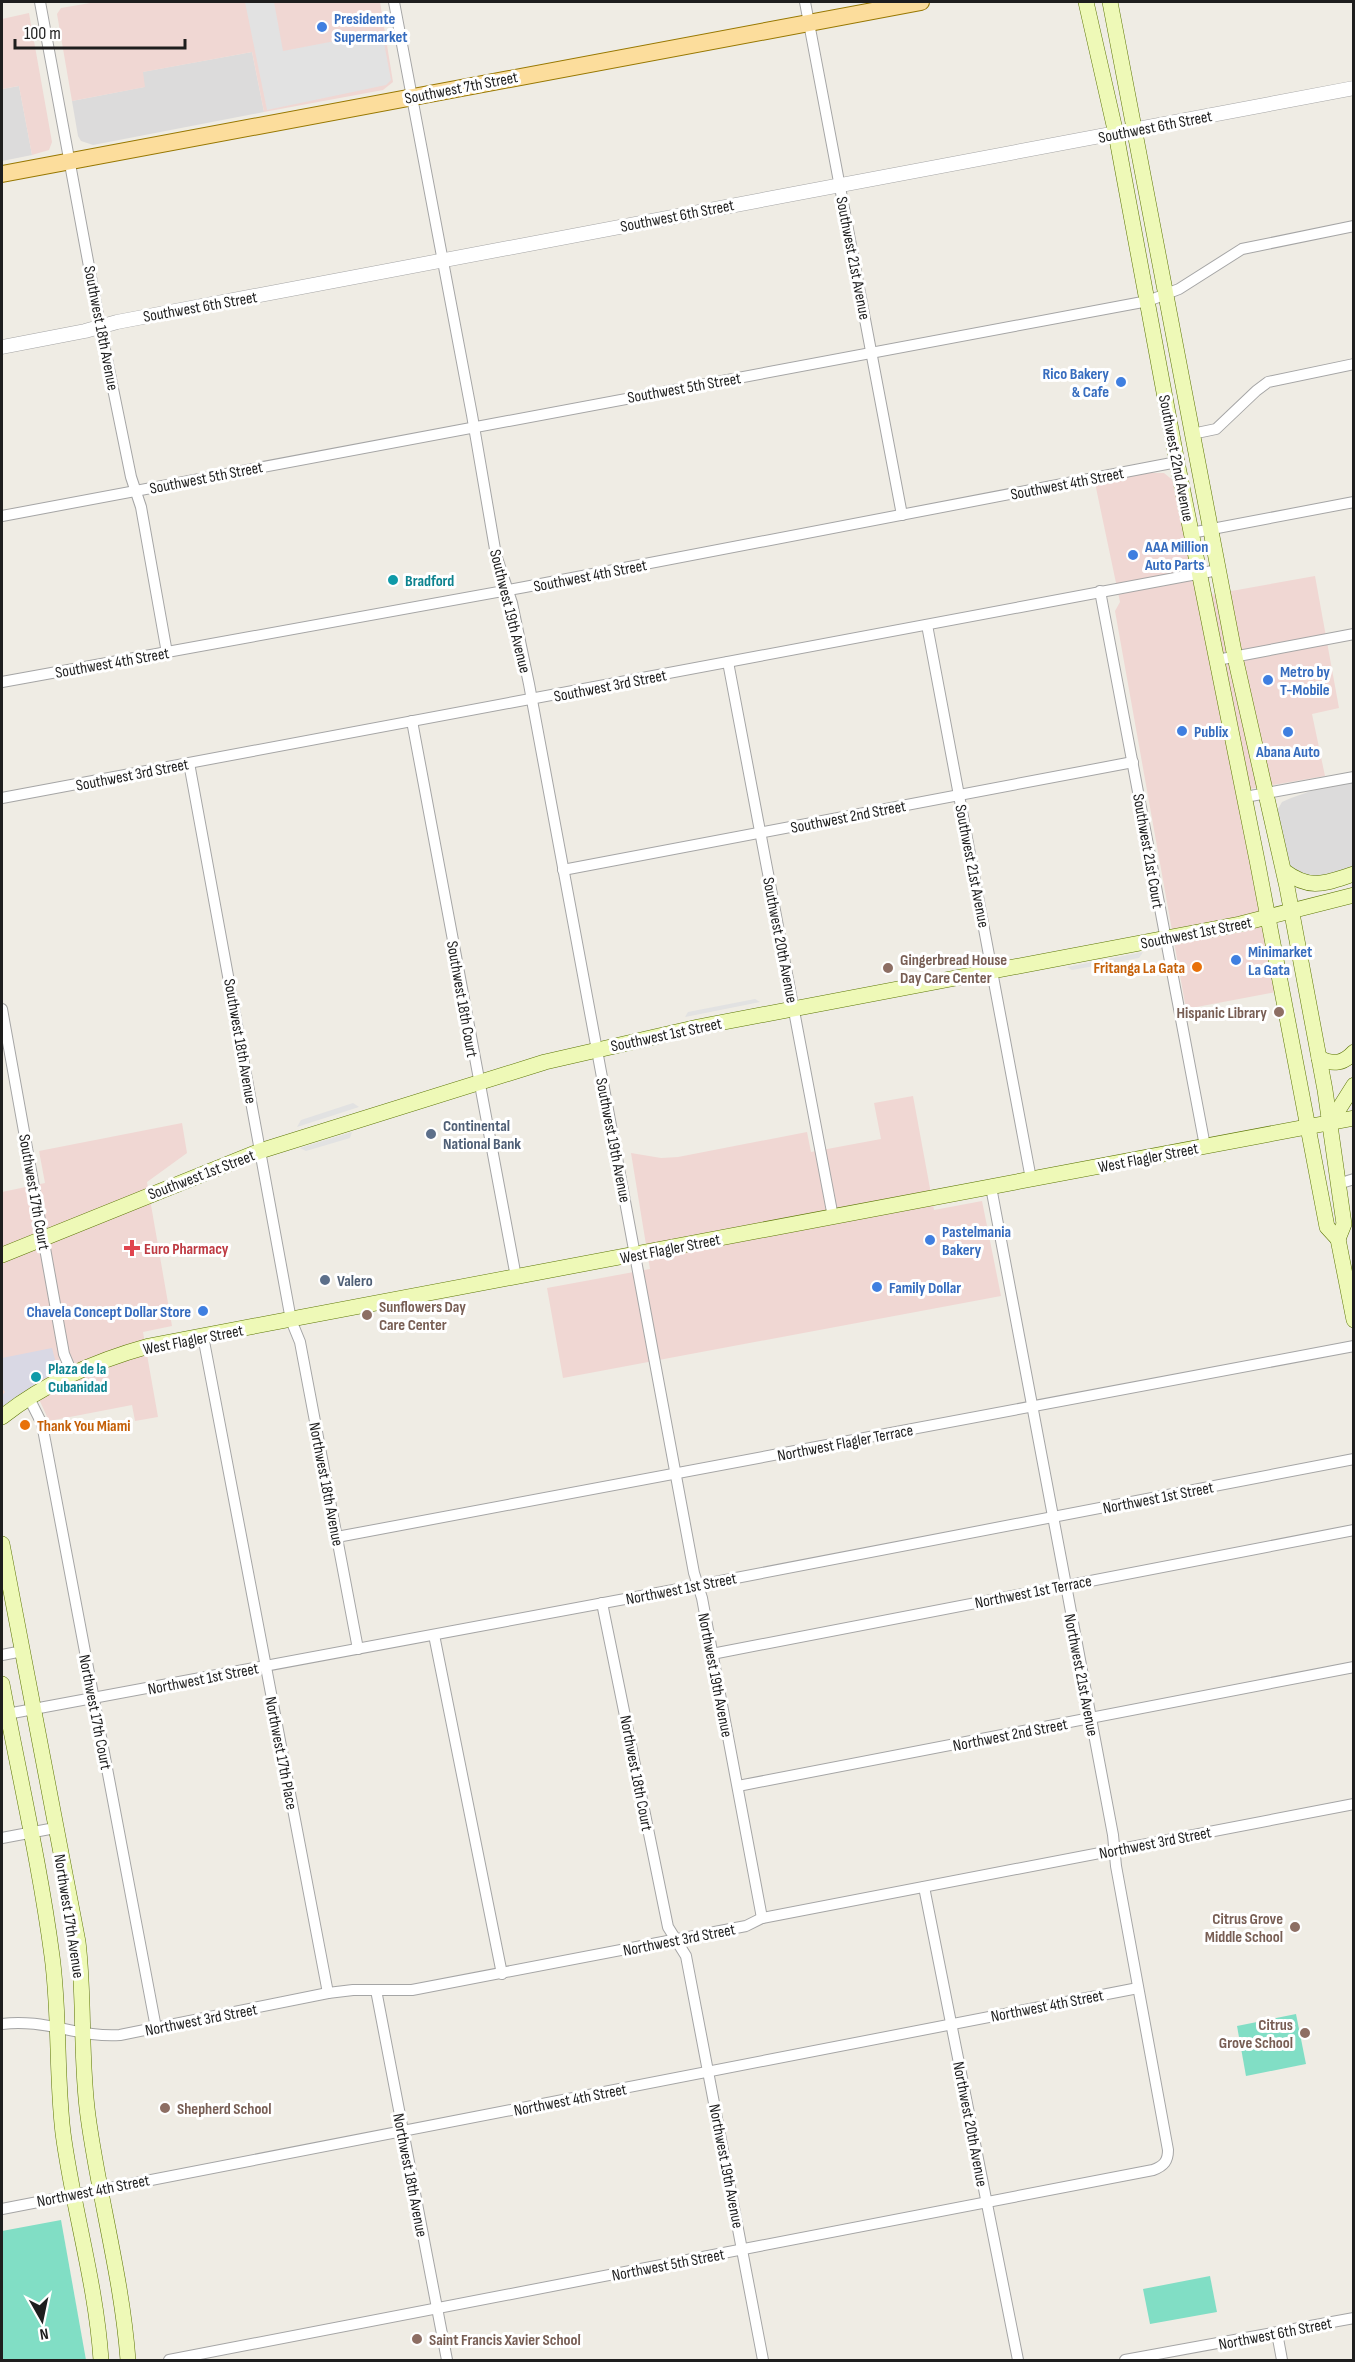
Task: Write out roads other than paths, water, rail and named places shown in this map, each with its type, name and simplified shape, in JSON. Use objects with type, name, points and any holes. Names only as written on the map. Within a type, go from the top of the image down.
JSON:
[{"type":"main road","name":"Southwest 7th Street","points":[[2,174],[921,2]]},
{"type":"main road","name":"Southwest 22nd Avenue","points":[[1086,2],[1116,134],[1191,533],[1245,797],[1327,1227],[1338,1239],[1344,1224],[1319,1058],[1284,872],[1264,794],[1235,657],[1110,2]]},
{"type":"main road","points":[[1284,872],[1297,880],[1314,885],[1353,874]]},
{"type":"main road","name":"Southwest 1st Street","points":[[2,1255],[260,1151],[479,1082],[597,1049],[698,1026],[1268,918],[1353,895]]},
{"type":"main road","points":[[1319,1058],[1340,1063],[1353,1053]]},
{"type":"main road","points":[[1330,1123],[1353,1085]]},
{"type":"main road","name":"West Flagler Street","points":[[2,1417],[72,1373],[128,1352],[1353,1118]]},
{"type":"main road","points":[[1338,1239],[1353,1320]]},
{"type":"main road","name":"Northwest 17th Avenue","points":[[2,1544],[78,1942],[87,2112],[120,2290],[128,2361]]},
{"type":"main road","name":"Northwest 17th Avenue","points":[[2,1684],[51,1949],[59,2093],[74,2194],[94,2295],[101,2361]]},
{"type":"street","name":"Southwest 18th Avenue","points":[[40,2],[100,327],[131,477],[136,490],[167,653]]},
{"type":"street","name":"Southwest 19th Avenue","points":[[394,2],[496,555],[508,589],[532,699],[634,1255]]},
{"type":"street","name":"Southwest 21st Avenue","points":[[805,2],[902,515]]},
{"type":"street","name":"Southwest 6th Street","points":[[2,347],[100,327],[117,321],[1353,88]]},
{"type":"street","name":"Southwest 5th Street","points":[[2,516],[1148,301],[1166,296],[1242,249],[1353,226]]},
{"type":"street","points":[[1192,434],[1216,429],[1256,390],[1268,382],[1353,364]]},
{"type":"street","name":"Southwest 4th Street","points":[[2,682],[167,653],[1178,462]]},
{"type":"street","points":[[1191,533],[1353,502]]},
{"type":"street","name":"Southwest 3rd Street","points":[[2,798],[1218,570]]},
{"type":"street","name":"Southwest 21st Court","points":[[1100,591],[1205,1146]]},
{"type":"street","name":"Southwest 21st Avenue","points":[[927,625],[1031,1179]]},
{"type":"street","points":[[1217,660],[1353,634]]},
{"type":"street","name":"Southwest 20th Avenue","points":[[728,662],[833,1217]]},
{"type":"street","name":"Southwest 18th Court","points":[[412,721],[516,1277]]},
{"type":"street","name":"Southwest 2nd Street","points":[[563,870],[1132,762]]},
{"type":"street","name":"Southwest 18th Avenue","points":[[189,763],[291,1320]]},
{"type":"street","points":[[1245,797],[1353,777]]},
{"type":"street","name":"Southwest 17th Court","points":[[2,1009],[64,1354],[72,1373]]},
{"type":"street","points":[[1338,1184],[1353,1179]]},
{"type":"street","name":"Northwest 21st Avenue","points":[[991,1187],[1091,1718],[1168,2150],[1165,2163]]},
{"type":"street","name":"Northwest 19th Avenue","points":[[634,1255],[762,1918]]},
{"type":"street","name":"Northwest 18th Avenue","points":[[291,1320],[300,1342],[358,1649]]},
{"type":"street","name":"Northwest 17th Place","points":[[203,1336],[328,1993]]},
{"type":"street","name":"Northwest Flagler Terrace","points":[[337,1537],[1353,1346]]},
{"type":"street","name":"Northwest 17th Court","points":[[29,1398],[42,1424],[156,2028]]},
{"type":"street","name":"Northwest 1st Street","points":[[7,1714],[602,1604],[1353,1460]]},
{"type":"street","name":"Northwest 1st Terrace","points":[[712,1654],[1353,1530]]},
{"type":"street","name":"Northwest 18th Court","points":[[602,1604],[668,1927],[675,1940]]},
{"type":"street","points":[[434,1635],[502,1974]]},
{"type":"street","points":[[2,1654],[23,1651]]},
{"type":"street","name":"Northwest 2nd Street","points":[[738,1786],[1353,1667]]},
{"type":"street","name":"Northwest 3rd Street","points":[[2,2024],[32,2023],[109,2036],[328,1993],[353,1990],[412,1990],[746,1926],[762,1918],[1353,1804]]},
{"type":"street","points":[[2,1838],[55,1828]]},
{"type":"street","name":"Northwest 20th Avenue","points":[[924,1887],[1018,2361]]},
{"type":"street","name":"Northwest 19th Avenue","points":[[675,1940],[685,1950],[764,2361]]},
{"type":"street","name":"Northwest 4th Street","points":[[2,2208],[1138,1988]]},
{"type":"street","name":"Northwest 18th Avenue","points":[[376,1990],[447,2361]]},
{"type":"street","name":"Northwest 5th Street","points":[[169,2361],[1153,2170],[1165,2163]]},
{"type":"street","name":"Northwest 6th Street","points":[[1125,2361],[1353,2318]]},
{"type":"street","points":[[1277,2333],[1282,2361]]},
{"type":"place","name":"Presidente Supermarket","points":[[322,27]]},
{"type":"place","name":"Rico Bakery & Cafe","points":[[1121,382]]},
{"type":"place","name":"AAA Million Auto Parts","points":[[1133,555]]},
{"type":"place","name":"Bradford","points":[[393,580]]},
{"type":"place","name":"Metro by T-Mobile","points":[[1268,680]]},
{"type":"place","name":"Publix","points":[[1182,731]]},
{"type":"place","name":"Abana Auto","points":[[1288,732]]},
{"type":"place","name":"Minimarket La Gata","points":[[1236,960]]},
{"type":"place","name":"Fritanga La Gata","points":[[1197,967]]},
{"type":"place","name":"Gingerbread House Day Care Center","points":[[888,968]]},
{"type":"place","name":"Hispanic Library","points":[[1279,1012]]},
{"type":"place","name":"Continental National Bank","points":[[431,1134]]},
{"type":"place","name":"Pastelmania Bakery","points":[[930,1240]]},
{"type":"place","name":"Euro Pharmacy","points":[[132,1248]]},
{"type":"place","name":"Valero","points":[[325,1280]]},
{"type":"place","name":"Family Dollar","points":[[877,1287]]},
{"type":"place","name":"Chavela Concept Dollar Store","points":[[203,1311]]},
{"type":"place","name":"Sunflowers Day Care Center","points":[[367,1315]]},
{"type":"place","name":"Plaza de la Cubanidad","points":[[36,1377]]},
{"type":"place","name":"Thank You Miami","points":[[25,1425]]},
{"type":"place","name":"Citrus Grove Middle School","points":[[1295,1927]]},
{"type":"place","name":"Citrus Grove School","points":[[1305,2033]]},
{"type":"place","name":"Shepherd School","points":[[165,2108]]},
{"type":"place","name":"Saint Francis Xavier School","points":[[417,2339]]}]
